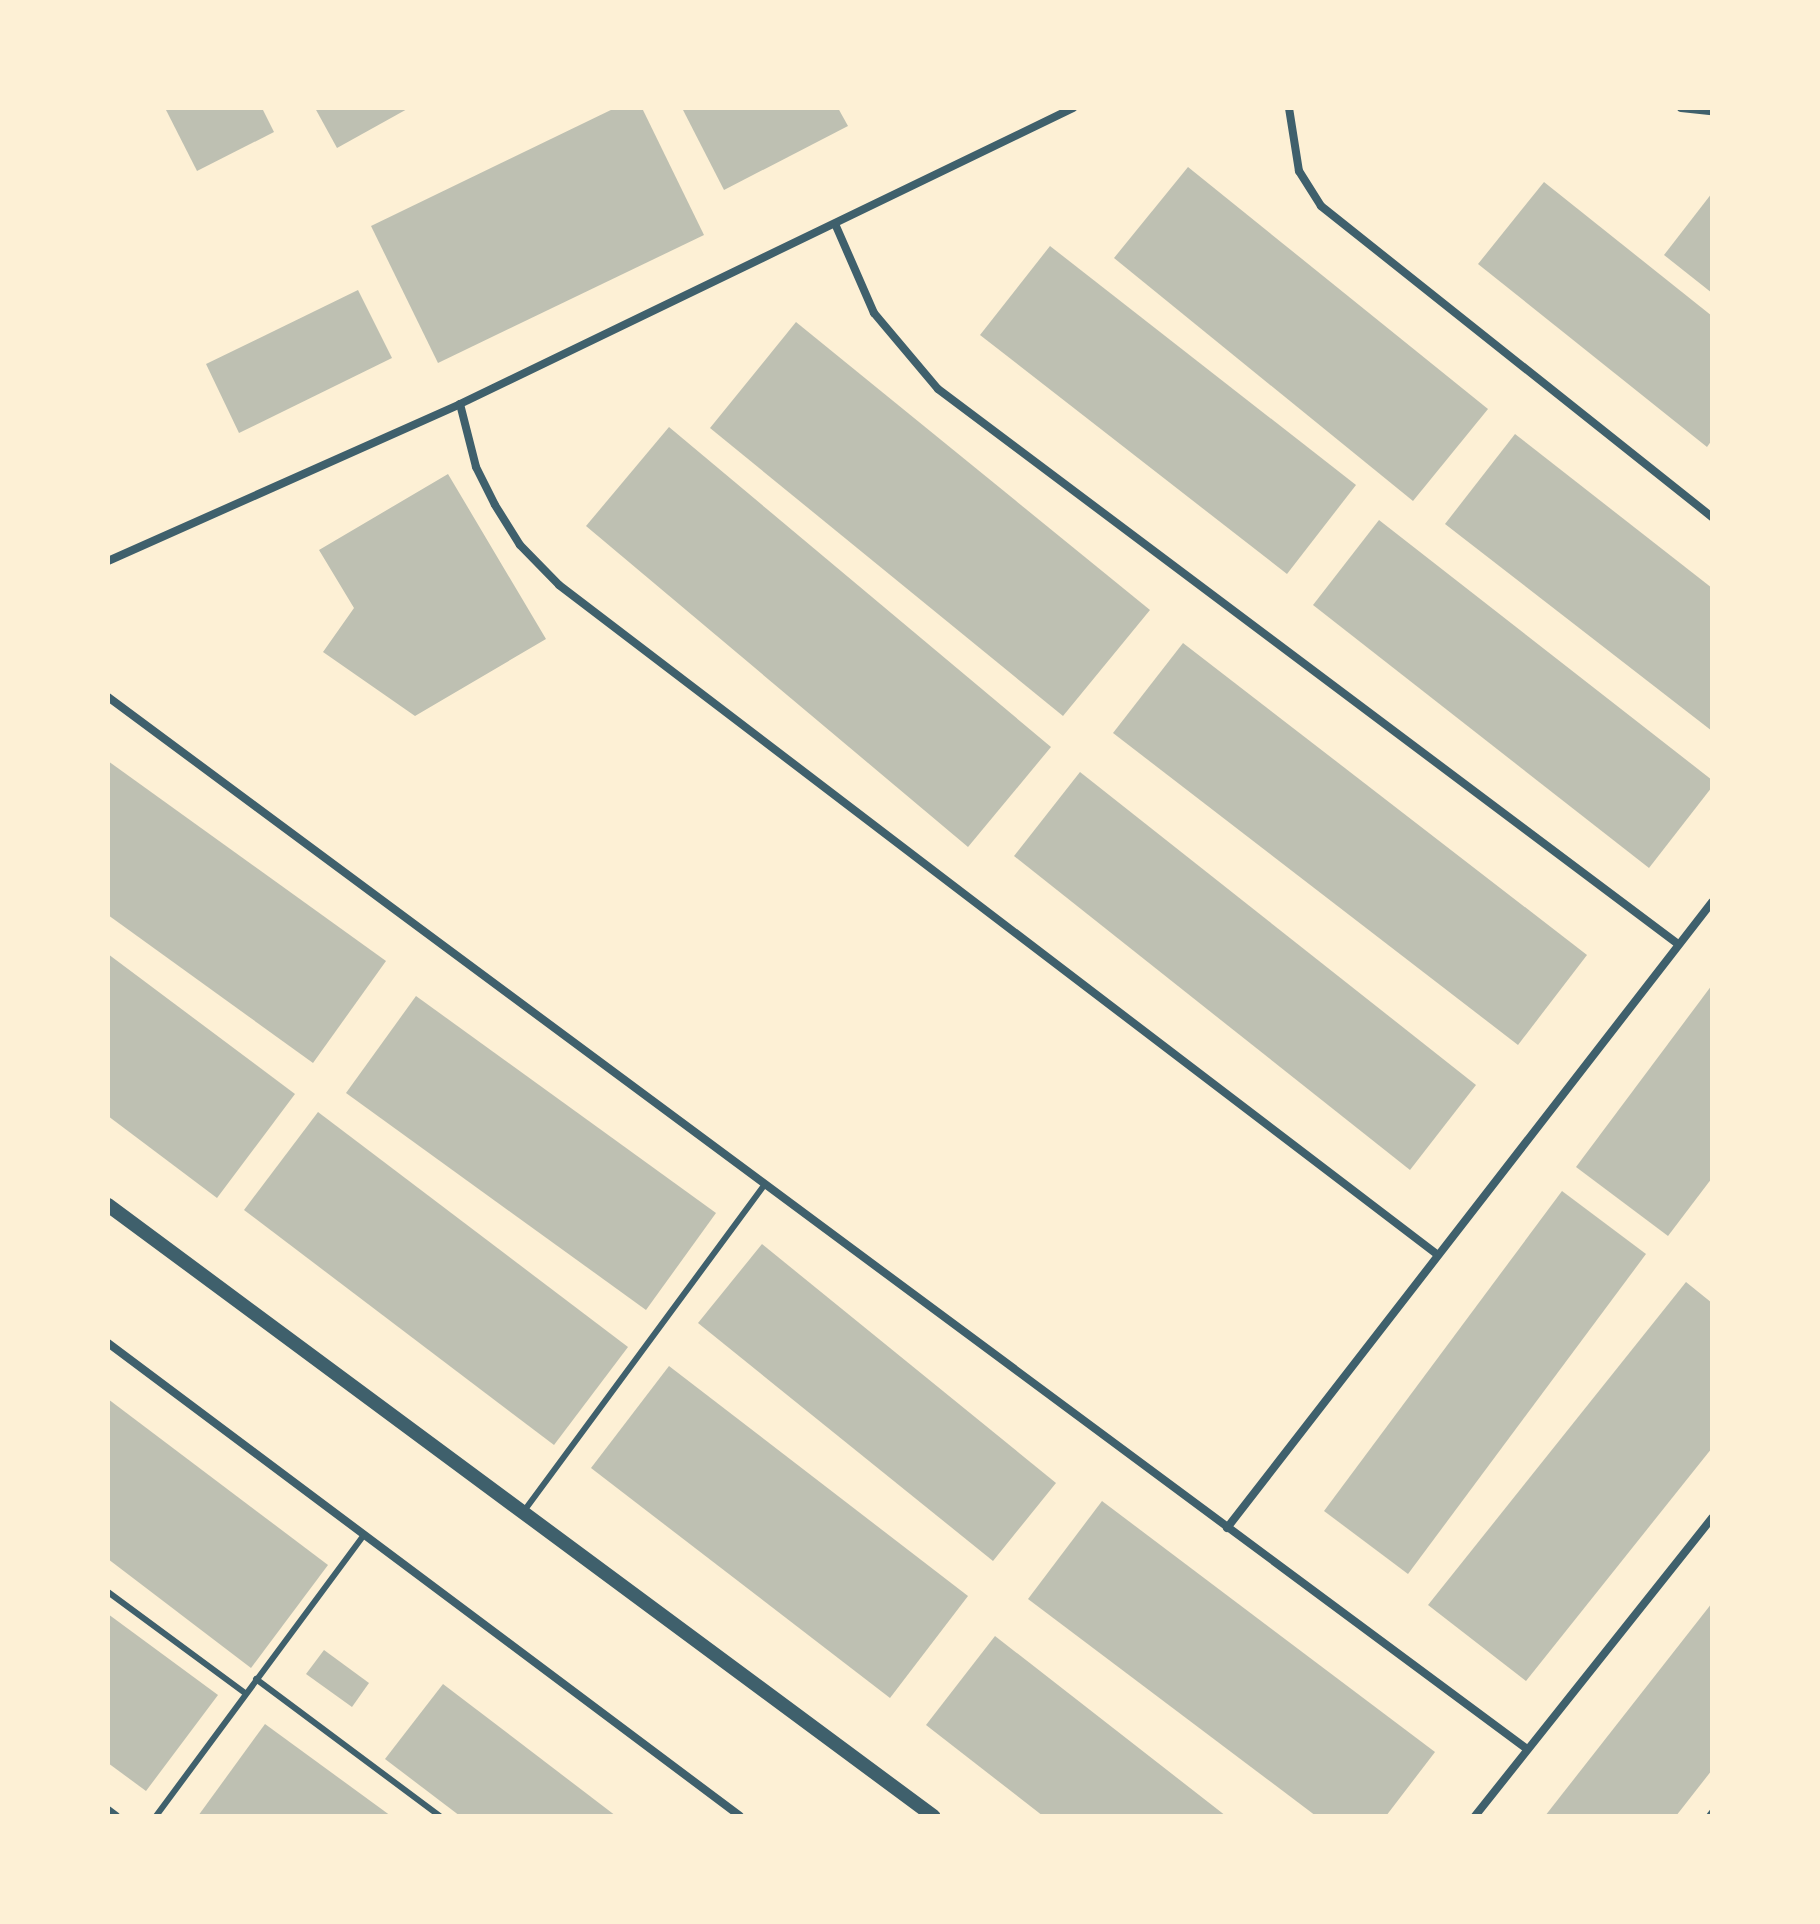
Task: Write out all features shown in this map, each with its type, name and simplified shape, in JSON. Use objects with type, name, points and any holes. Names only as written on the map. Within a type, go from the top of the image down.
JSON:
[{"type":"street","points":[[108,561],[460,404],[836,226],[1073,108]]},
{"type":"street","points":[[1289,108],[1299,171],[1321,206],[1712,517]]},
{"type":"street","points":[[1681,108],[1712,111]]},
{"type":"street","points":[[836,226],[874,313],[938,389],[1678,944]]},
{"type":"street","points":[[460,404],[476,467],[495,505],[520,545],[559,585],[1438,1255]]},
{"type":"street","points":[[108,697],[1527,1749]]},
{"type":"street","points":[[1227,1528],[1712,902]]},
{"type":"street","points":[[108,1205],[933,1816]]},
{"type":"street","points":[[108,1343],[740,1816]]},
{"type":"street","points":[[1475,1816],[1712,1518]]},
{"type":"street","points":[[108,1810],[116,1816]]},
{"type":"lane","points":[[524,1512],[764,1185]]},
{"type":"lane","points":[[156,1816],[363,1536]]},
{"type":"lane","points":[[108,1592],[245,1693]]},
{"type":"lane","points":[[256,1679],[440,1816]]},
{"type":"building","points":[[165,108],[262,108],[274,132],[197,171]]},
{"type":"building","points":[[315,108],[409,108],[337,148]]},
{"type":"building","points":[[615,108],[642,108],[704,235],[438,363],[371,226]]},
{"type":"building","points":[[682,108],[838,108],[848,126],[724,190]]},
{"type":"building","points":[[1188,167],[1488,409],[1413,501],[1114,258]]},
{"type":"building","points":[[1544,182],[1712,316],[1712,440],[1707,447],[1478,264]]},
{"type":"building","points":[[1712,193],[1712,293],[1664,255]]},
{"type":"building","points":[[1050,246],[1356,485],[1287,574],[980,335]]},
{"type":"building","points":[[358,290],[392,358],[239,433],[206,364]]},
{"type":"building","points":[[796,322],[1150,610],[1063,716],[710,428]]},
{"type":"building","points":[[669,427],[1051,747],[968,847],[586,526]]},
{"type":"building","points":[[1515,434],[1712,588],[1712,731],[1445,524]]},
{"type":"building","points":[[448,474],[546,639],[415,716],[323,652],[354,608],[319,550]]},
{"type":"building","points":[[1379,520],[1712,780],[1712,787],[1649,868],[1313,605]]},
{"type":"building","points":[[1183,643],[1587,955],[1518,1045],[1113,733]]},
{"type":"building","points":[[108,761],[386,961],[313,1063],[108,915]]},
{"type":"building","points":[[1080,772],[1476,1085],[1410,1170],[1014,856]]},
{"type":"building","points":[[108,954],[295,1094],[217,1198],[108,1116]]},
{"type":"building","points":[[1712,985],[1712,1178],[1668,1236],[1576,1167]]},
{"type":"building","points":[[416,996],[716,1213],[646,1310],[346,1093]]},
{"type":"building","points":[[318,1112],[628,1347],[554,1445],[244,1210]]},
{"type":"building","points":[[1562,1191],[1646,1254],[1408,1574],[1324,1511]]},
{"type":"building","points":[[762,1244],[1056,1483],[993,1561],[698,1323]]},
{"type":"building","points":[[1686,1282],[1712,1303],[1712,1448],[1526,1681],[1428,1605]]},
{"type":"building","points":[[669,1366],[968,1596],[890,1698],[591,1468]]},
{"type":"building","points":[[108,1399],[328,1565],[251,1668],[108,1559]]},
{"type":"building","points":[[1102,1501],[1435,1752],[1386,1816],[1316,1816],[1028,1599]]},
{"type":"building","points":[[1712,1603],[1712,1770],[1676,1816],[1545,1816]]},
{"type":"building","points":[[108,1614],[218,1695],[146,1791],[108,1763]]},
{"type":"building","points":[[995,1636],[1226,1816],[1043,1816],[926,1725]]},
{"type":"building","points":[[324,1650],[369,1683],[352,1707],[306,1674]]},
{"type":"building","points":[[443,1684],[616,1816],[460,1816],[385,1759]]},
{"type":"building","points":[[265,1724],[391,1816],[198,1816]]}]
